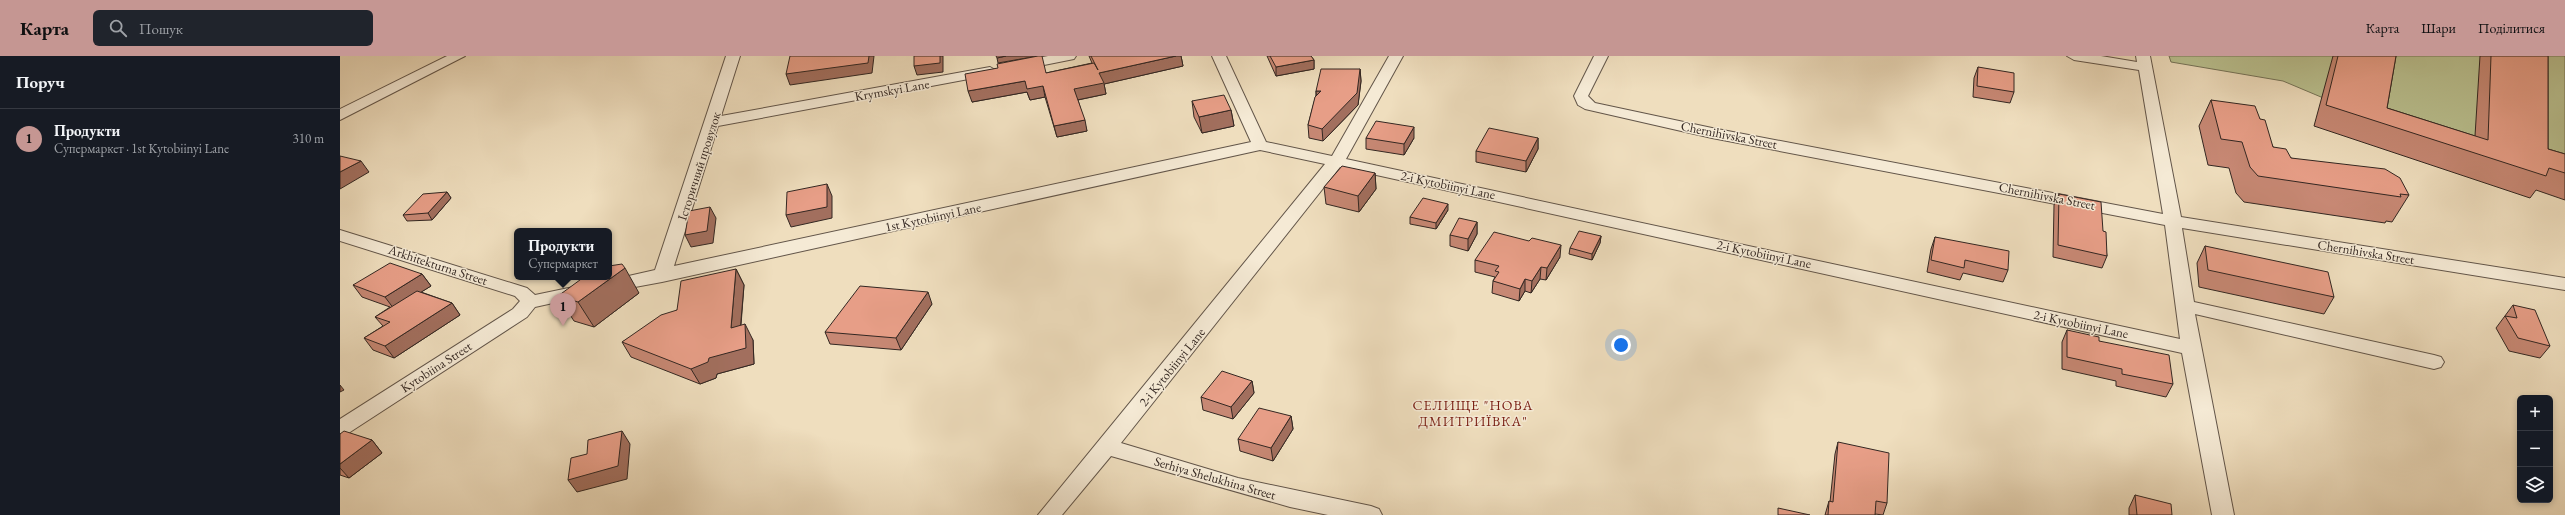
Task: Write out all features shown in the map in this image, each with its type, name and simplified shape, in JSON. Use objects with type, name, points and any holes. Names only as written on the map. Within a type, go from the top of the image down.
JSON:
[{"type":"street","points":[[340,115],[458,56]]},
{"type":"street","name":"Історичний провулок","points":[[662,276],[714,122],[733,56]]},
{"type":"street","name":"Krymskyi Lane","points":[[714,122],[1070,56]]},
{"type":"street","points":[[1219,56],[1260,145]]},
{"type":"street","name":"2-i Kytobiinyi Lane","points":[[1049,515],[1107,447],[1337,160],[1396,56]]},
{"type":"street","name":"Chernihivska Street","points":[[1601,56],[1581,96],[1583,102],[1590,106],[1712,133],[2173,220],[2565,284]]},
{"type":"street","points":[[2074,56],[2144,61],[2173,220],[2191,348],[2223,515]]},
{"type":"street","name":"1st Kytobiinyi Lane","points":[[529,302],[662,276],[1260,145],[1337,160]]},
{"type":"street","name":"2-i Kytobiinyi Lane","points":[[1337,160],[2191,348]]},
{"type":"street","name":"Arkhitekturna Street","points":[[340,235],[521,292],[526,294],[529,302]]},
{"type":"street","name":"Kytobiina Street","points":[[340,429],[520,313],[529,302]]},
{"type":"street","points":[[2186,306],[2434,362]]},
{"type":"street","name":"Serhiya Shelukhina Street","points":[[1107,447],[1246,488],[1371,515]]},
{"type":"green space","points":[[2169,56],[2565,56],[2565,170],[2321,97],[2283,81],[2171,62]]},
{"type":"building","points":[[790,56],[869,56],[868,63],[786,74]]},
{"type":"building","points":[[914,56],[940,56],[940,63],[914,66]]},
{"type":"building","points":[[1042,56],[1046,73],[1094,63],[1098,70],[1091,56],[1176,56],[1099,73],[1104,83],[1074,89],[1085,120],[1054,126],[1043,86],[1027,89],[1025,81],[968,91],[965,74],[998,68],[997,64]]},
{"type":"building","points":[[1270,56],[1311,56],[1314,60],[1276,67]]},
{"type":"building","points":[[2338,56],[2396,56],[2387,108],[2488,140],[2491,56],[2548,56],[2548,149],[2565,154],[2565,173],[2549,168],[2546,176],[2326,105]]},
{"type":"building","points":[[1978,67],[2014,73],[2014,92],[1977,86]]},
{"type":"building","points":[[1321,69],[1360,69],[1357,93],[1322,129],[1308,125],[1315,97],[1321,91],[1316,91]]},
{"type":"building","points":[[1224,95],[1231,110],[1199,117],[1192,101]]},
{"type":"building","points":[[2211,100],[2255,106],[2260,119],[2265,120],[2273,147],[2286,149],[2291,158],[2385,169],[2400,178],[2409,195],[2400,194],[2401,197],[2258,176],[2250,167],[2242,142],[2221,139]]},
{"type":"building","points":[[1376,121],[1414,127],[1404,144],[1366,138]]},
{"type":"building","points":[[1489,128],[1538,138],[1526,161],[1476,151]]},
{"type":"building","points":[[340,156],[361,161],[340,172]]},
{"type":"building","points":[[1342,166],[1375,173],[1358,196],[1324,187]]},
{"type":"building","points":[[827,184],[827,207],[786,215],[787,192]]},
{"type":"building","points":[[447,192],[428,213],[403,215],[423,194]]},
{"type":"building","points":[[2059,194],[2101,202],[2103,231],[2106,232],[2107,256],[2058,245]]},
{"type":"building","points":[[1423,198],[1448,204],[1436,223],[1410,217]]},
{"type":"building","points":[[710,207],[707,231],[685,235],[689,211]]},
{"type":"building","points":[[1459,218],[1477,222],[1468,239],[1450,235]]},
{"type":"building","points":[[1579,231],[1601,236],[1592,254],[1570,248]]},
{"type":"building","points":[[1494,232],[1529,241],[1532,238],[1561,245],[1547,268],[1541,267],[1532,281],[1525,279],[1520,289],[1493,281],[1499,272],[1495,271],[1499,266],[1475,260]]},
{"type":"building","points":[[1935,237],[2009,251],[2008,270],[1965,260],[1964,268],[1931,260]]},
{"type":"building","points":[[2205,246],[2328,272],[2334,297],[2208,270]]},
{"type":"building","points":[[390,263],[422,274],[385,297],[353,285]]},
{"type":"building","points":[[622,264],[625,268],[612,277],[612,266]]},
{"type":"building","points":[[736,269],[731,328],[745,324],[746,348],[709,358],[708,362],[691,369],[622,342],[661,315],[677,310],[681,281]]},
{"type":"building","points":[[580,280],[608,280],[578,302],[558,296]]},
{"type":"building","points":[[860,286],[928,292],[896,338],[825,332]]},
{"type":"building","points":[[417,291],[452,303],[385,346],[364,338],[390,322],[375,317]]},
{"type":"building","points":[[2513,305],[2535,310],[2550,346],[2518,338],[2505,316],[2517,318]]},
{"type":"building","points":[[2067,330],[2099,337],[2099,341],[2169,355],[2173,384],[2122,374],[2122,369],[2067,357]]},
{"type":"building","points":[[1222,371],[1252,381],[1231,407],[1201,397]]},
{"type":"building","points":[[1259,408],[1291,416],[1271,448],[1238,439]]},
{"type":"building","points":[[344,431],[372,440],[340,464],[340,434]]},
{"type":"building","points":[[622,431],[618,466],[568,480],[571,458],[587,454],[588,440]]},
{"type":"building","points":[[1838,442],[1889,453],[1887,503],[1876,501],[1875,515],[1828,515],[1829,501],[1833,502]]},
{"type":"building","points":[[2135,495],[2171,504],[2172,515],[2137,515]]},
{"type":"building","points":[[1778,508],[1810,515],[1778,515]]},
{"type":"place","name":"Продукти","points":[[563,326]]},
{"type":"district","name":"СЕЛИЩЕ \"НОВА ДМИТРИЇВКА\"","points":[[1473,414]]}]
